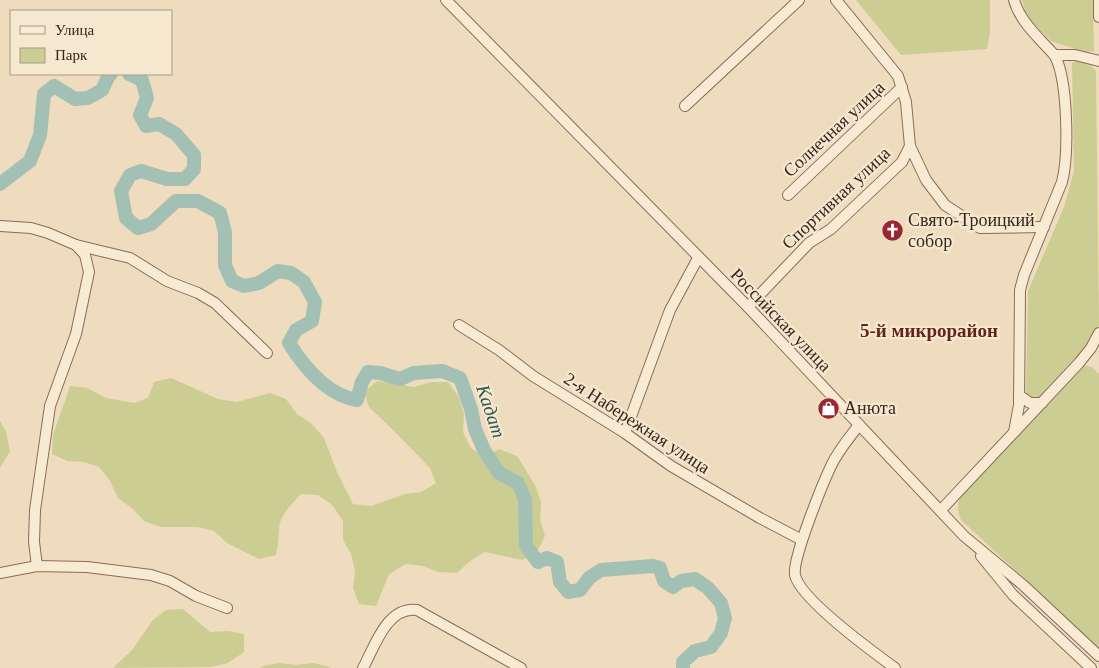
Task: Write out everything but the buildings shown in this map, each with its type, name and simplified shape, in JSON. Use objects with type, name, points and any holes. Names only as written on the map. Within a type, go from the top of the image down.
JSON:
[{"type":"street","name":"Российская улица","points":[[446,0],[748,307],[964,536],[1023,585],[1099,656]]},
{"type":"street","points":[[684,106],[799,0]]},
{"type":"street","name":"Спортивная улица","points":[[748,307],[809,243],[831,229],[902,162],[910,146],[906,102],[898,76],[836,0]]},
{"type":"street","points":[[1014,0],[1024,21],[1054,55],[1062,77],[1065,170],[1056,199],[1020,290],[1019,405],[1014,432]]},
{"type":"street","points":[[1099,0],[1099,17]]},
{"type":"street","points":[[1054,55],[1075,55],[1099,61]]},
{"type":"street","name":"Солнечная улица","points":[[788,195],[902,87]]},
{"type":"street","points":[[910,146],[926,180],[945,205],[980,228],[1044,227]]},
{"type":"street","points":[[0,226],[32,228],[76,245],[130,258],[168,281],[198,293],[215,303],[267,353]]},
{"type":"street","points":[[37,566],[34,542],[35,510],[50,406],[76,334],[89,272],[85,255],[76,245]]},
{"type":"street","points":[[625,433],[670,310],[698,258]]},
{"type":"street","name":"2-я Набережная улица","points":[[459,325],[499,350],[533,376],[625,433],[672,466],[726,499],[802,540]]},
{"type":"street","points":[[941,510],[1079,363],[1091,348],[1099,333]]},
{"type":"street","points":[[1019,395],[1030,403],[1042,403]]},
{"type":"street","points":[[859,424],[831,465],[802,540],[794,573],[799,585],[808,596],[865,646],[895,668]]},
{"type":"street","points":[[964,536],[1013,595],[1091,668]]},
{"type":"street","points":[[0,573],[37,566],[87,567],[160,577],[196,596],[227,608]]},
{"type":"street","points":[[363,668],[390,620],[407,609],[417,610],[521,668]]},
{"type":"green space","points":[[856,0],[990,0],[990,33],[987,49],[901,55]]},
{"type":"green space","points":[[1022,0],[1093,0],[1094,51],[1084,52],[1051,41],[1027,17]]},
{"type":"green space","points":[[1077,60],[1091,66],[1096,71],[1099,324],[1088,345],[1065,373],[1040,400],[1031,399],[1026,395],[1028,291],[1064,207],[1074,171],[1072,63]]},
{"type":"green space","points":[[1082,365],[1092,367],[1099,374],[1099,648],[961,520],[958,508],[961,495]]},
{"type":"green space","points":[[171,378],[218,399],[237,402],[270,393],[286,399],[297,414],[312,424],[324,438],[337,472],[353,504],[371,506],[405,494],[421,492],[436,483],[430,468],[369,407],[364,392],[377,381],[414,387],[431,382],[448,382],[459,397],[464,414],[463,432],[471,448],[484,458],[499,449],[517,456],[535,485],[541,502],[540,519],[545,536],[537,552],[522,560],[485,552],[470,561],[457,573],[438,572],[423,566],[406,564],[389,574],[376,606],[359,604],[353,588],[355,571],[351,554],[343,540],[343,521],[333,506],[318,495],[301,494],[281,519],[276,555],[259,559],[227,543],[214,531],[197,527],[161,527],[144,521],[133,509],[118,498],[110,481],[99,467],[84,462],[67,461],[52,454],[53,435],[70,386],[87,388],[106,398],[135,403],[148,398],[154,382]]},
{"type":"green space","points":[[0,421],[6,432],[10,451],[0,468]]},
{"type":"green space","points":[[183,609],[210,632],[228,631],[244,634],[244,652],[228,663],[210,667],[113,668],[132,650],[153,620],[166,610]]},
{"type":"green space","points":[[279,663],[296,665],[313,663],[330,668],[260,668]]},
{"type":"waterway","name":"Кадат","points":[[0,184],[30,161],[40,135],[44,94],[54,86],[75,99],[88,98],[102,90],[109,75]]},
{"type":"waterway","name":"Кадат","points":[[131,75],[142,80],[147,98],[140,115],[146,126],[159,124],[176,134],[194,155],[194,169],[185,179],[167,179],[141,171],[130,175],[121,191],[126,218],[138,228],[151,224],[176,201],[198,201],[220,213],[225,232],[225,265],[232,281],[244,286],[259,283],[278,271],[291,273],[304,282],[315,302],[312,321],[296,330],[289,343],[317,379],[346,397],[357,400],[362,382],[368,372],[380,373],[400,379],[414,373],[442,371],[460,378],[471,409],[475,429],[484,450],[499,473],[518,483],[525,499],[526,546],[538,562],[547,558],[557,562],[560,582],[568,592],[580,590],[589,578],[601,570],[653,566],[660,568],[664,581],[673,587],[681,581],[695,579],[708,588],[721,603],[725,618],[721,633],[711,647],[695,651],[683,662],[683,668]]},
{"type":"place","name":"Свято-Троицкий собор","points":[[892,230]]},
{"type":"place","name":"Анюта","points":[[828,408]]},
{"type":"district","name":"5-й микрорайон","points":[[929,330]]}]
